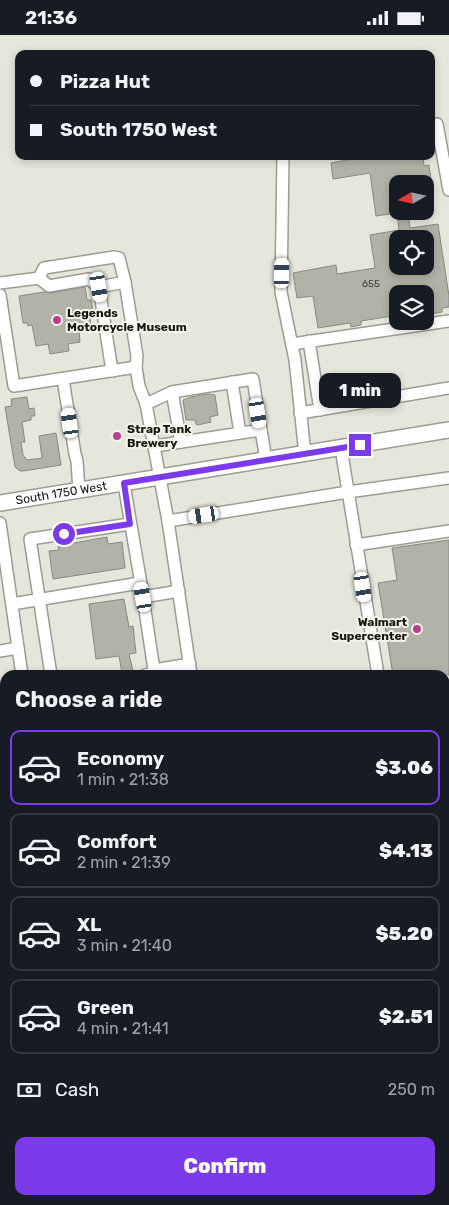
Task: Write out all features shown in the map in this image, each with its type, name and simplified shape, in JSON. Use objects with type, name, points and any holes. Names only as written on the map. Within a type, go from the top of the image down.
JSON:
[{"type":"main road","name":"South 1750 West","points":[[0,503],[449,430]]},
{"type":"street","points":[[435,124],[449,121]]},
{"type":"street","points":[[435,128],[449,189]]},
{"type":"street","points":[[283,160],[281,293],[295,360],[305,454]]},
{"type":"street","points":[[39,278],[44,268],[114,257],[119,258],[125,282],[137,356],[136,367],[139,385],[146,404],[155,446],[168,521],[190,669]]},
{"type":"street","points":[[0,283],[39,278],[49,286],[89,279],[99,287],[112,371]]},
{"type":"street","points":[[99,287],[125,282]]},
{"type":"street","points":[[0,295],[2,319],[14,386],[136,367]]},
{"type":"street","points":[[292,344],[449,321]]},
{"type":"street","points":[[309,341],[320,410]]},
{"type":"street","points":[[63,379],[74,454],[77,461],[79,491]]},
{"type":"street","points":[[146,404],[172,392],[253,379],[266,460]]},
{"type":"street","points":[[232,382],[240,433]]},
{"type":"street","points":[[300,413],[449,388]]},
{"type":"street","points":[[172,392],[181,442]]},
{"type":"street","points":[[155,446],[261,430]]},
{"type":"street","points":[[341,448],[377,670]]},
{"type":"street","points":[[168,521],[348,491],[449,477]]},
{"type":"street","points":[[124,483],[143,597],[153,670]]},
{"type":"street","points":[[0,523],[21,670]]},
{"type":"street","points":[[49,670],[30,539],[130,524]]},
{"type":"street","points":[[356,545],[449,531]]},
{"type":"street","points":[[12,604],[140,583]]},
{"type":"street","points":[[143,597],[179,591]]},
{"type":"street","points":[[0,651],[18,648]]},
{"type":"building","points":[[346,160],[423,160],[424,166],[429,165],[430,175],[389,175],[389,214],[376,216],[370,173],[333,179],[331,163]]},
{"type":"building","points":[[398,220],[409,220],[410,228],[438,224],[449,307],[442,308],[442,312],[434,313],[434,285],[389,285],[389,316],[361,321],[361,325],[351,327],[350,323],[318,328],[313,296],[297,298],[293,273],[336,265],[337,274],[375,268],[370,235],[389,232],[389,275],[434,275],[434,230],[399,230]]},
{"type":"building","name":"Legends Motorcycle Museum","points":[[85,287],[87,300],[91,300],[94,316],[90,317],[91,328],[79,330],[80,342],[68,344],[69,351],[50,354],[48,344],[36,346],[32,325],[28,326],[27,323],[23,323],[19,296]]},
{"type":"building","points":[[207,394],[215,395],[218,415],[210,417],[211,422],[198,425],[195,420],[186,420],[183,400]]},
{"type":"building","points":[[27,397],[29,409],[34,408],[35,416],[31,416],[31,420],[22,422],[25,442],[21,442],[23,455],[27,460],[42,458],[39,436],[56,433],[61,465],[23,471],[15,467],[5,407],[12,406],[11,399]]},
{"type":"building","points":[[107,537],[108,544],[122,542],[125,568],[53,579],[49,551],[59,550],[58,546]]},
{"type":"building","name":"Walmart Supercenter","points":[[449,540],[449,670],[392,670],[378,583],[397,580],[392,548]]},
{"type":"building","points":[[124,599],[129,627],[133,626],[136,653],[129,654],[133,670],[121,670],[119,656],[96,659],[89,604]]},
{"type":"place","name":"Legends Motorcycle Museum","points":[[57,320]]},
{"type":"place","name":"Strap Tank Brewery","points":[[117,436]]},
{"type":"place","name":"Walmart Supercenter","points":[[417,629]]},
{"type":"route","points":[[64,534],[130,524],[124,483],[360,445]]}]
